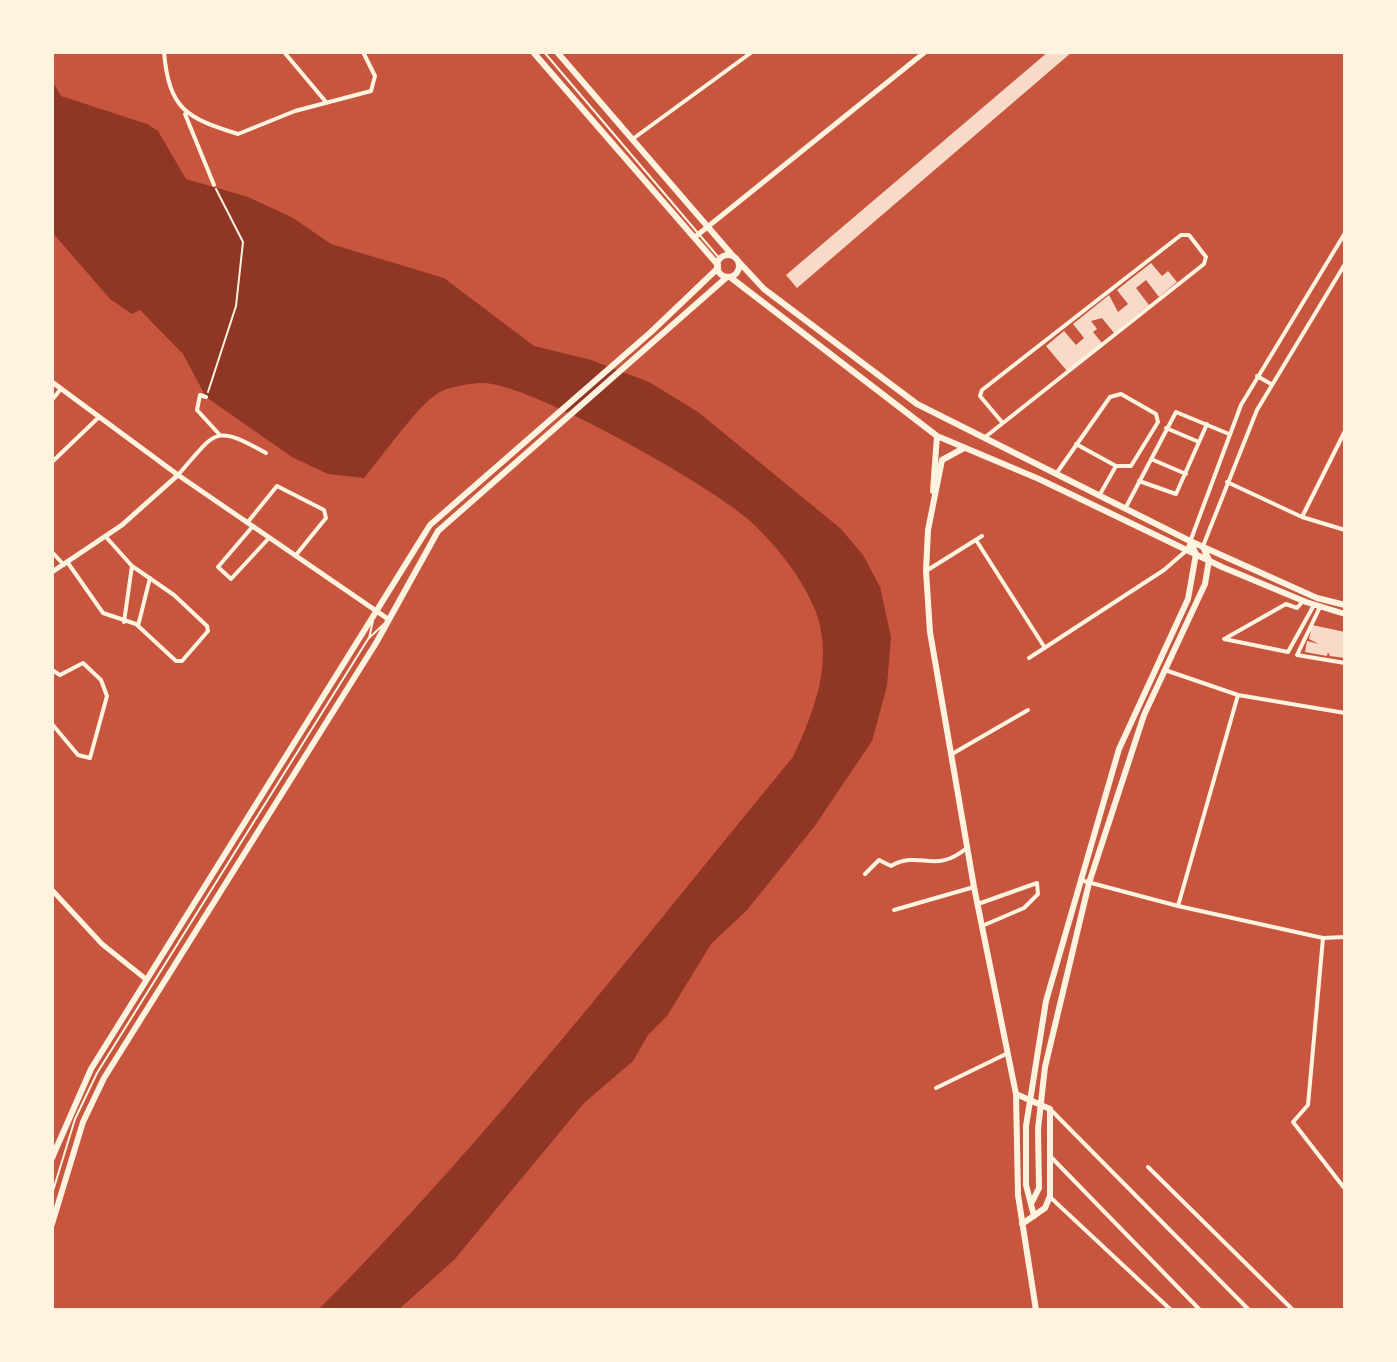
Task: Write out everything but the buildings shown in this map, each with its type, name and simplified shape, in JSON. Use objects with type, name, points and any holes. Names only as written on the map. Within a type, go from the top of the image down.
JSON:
[{"type":"main road","points":[[533,52],[698,236],[729,277],[934,434],[1209,560],[1303,601],[1345,614]]},
{"type":"main road","points":[[557,52],[764,289],[891,386],[938,415],[1190,541],[1317,598],[1345,605]]},
{"type":"main road","points":[[52,1158],[91,1069],[421,539],[441,513],[651,332],[719,264],[736,259]]},
{"type":"main road","points":[[52,1224],[83,1122],[104,1078],[388,619],[429,544],[448,520],[738,271],[736,259]]},
{"type":"main road","points":[[938,415],[929,426],[934,434],[933,495],[926,571],[930,632],[974,887],[1016,1094],[1022,1224],[1036,1310]]},
{"type":"main road","points":[[974,450],[982,437]]},
{"type":"main road","points":[[933,495],[942,460],[964,448]]},
{"type":"main road","points":[[1034,1216],[1026,1185],[1026,1126],[1046,1001],[1119,749],[1188,599],[1196,554],[1190,541]]},
{"type":"main road","points":[[1032,1202],[1039,1188],[1038,1129],[1045,1067],[1089,883],[1128,759],[1205,584],[1209,560],[1203,547]]},
{"type":"main road","points":[[1016,1094],[1050,1109],[1050,1196],[1045,1208],[1022,1224]]},
{"type":"street","points":[[164,52],[178,106],[185,114],[214,185]]},
{"type":"street","points":[[284,52],[326,102]]},
{"type":"street","points":[[185,114],[238,134],[326,102],[371,91],[375,76],[363,52]]},
{"type":"street","points":[[634,138],[752,52]]},
{"type":"street","points":[[698,236],[925,52]]},
{"type":"street","points":[[1029,658],[1164,570],[1187,550],[1229,434],[1257,376],[1345,233]]},
{"type":"street","points":[[982,437],[1204,264],[1206,257],[1189,235],[1181,235],[982,390],[980,396],[1001,421]]},
{"type":"street","points":[[1203,547],[1252,420],[1345,264]]},
{"type":"street","points":[[1257,376],[1271,384]]},
{"type":"street","points":[[52,382],[178,475],[388,619]]},
{"type":"street","points":[[52,400],[60,390]]},
{"type":"street","points":[[1056,474],[1076,444],[1110,397],[1121,394],[1158,418],[1131,466],[1116,466],[1076,444]]},
{"type":"street","points":[[206,397],[200,395],[197,410],[219,434]]},
{"type":"street","points":[[1125,509],[1176,412],[1229,434]]},
{"type":"street","points":[[52,462],[99,417]]},
{"type":"street","points":[[1139,481],[1174,495],[1207,424]]},
{"type":"street","points":[[1166,428],[1199,442]]},
{"type":"street","points":[[1302,517],[1345,431]]},
{"type":"street","points":[[52,572],[106,537],[178,475],[208,441],[219,434],[232,434],[266,453]]},
{"type":"street","points":[[1150,459],[1186,474]]},
{"type":"street","points":[[1099,496],[1116,466]]},
{"type":"street","points":[[1227,482],[1302,517],[1345,530]]},
{"type":"street","points":[[269,538],[231,579],[218,567],[277,486],[324,510],[326,518],[296,555]]},
{"type":"street","points":[[926,571],[982,536]]},
{"type":"street","points":[[52,552],[66,564],[103,613],[138,626],[179,662],[209,629],[174,595],[132,566],[106,537]]},
{"type":"street","points":[[976,540],[1045,648]]},
{"type":"street","points":[[124,622],[132,566]]},
{"type":"street","points":[[138,626],[150,578]]},
{"type":"street","points":[[1303,601],[1297,608],[1286,604],[1224,639],[1288,652],[1317,606]]},
{"type":"street","points":[[1317,606],[1297,655],[1345,663]]},
{"type":"street","points":[[52,670],[60,675],[83,663],[101,680],[107,696],[90,758],[84,759],[78,755],[52,724]]},
{"type":"street","points":[[1155,665],[1238,695],[1345,713]]},
{"type":"street","points":[[1178,906],[1238,695]]},
{"type":"street","points":[[952,754],[1028,710]]},
{"type":"street","points":[[865,874],[879,860],[891,866],[904,859],[941,863],[954,859],[969,847]]},
{"type":"street","points":[[1080,880],[1178,906],[1323,938],[1345,937]]},
{"type":"street","points":[[978,904],[1037,883],[1038,894],[1024,908],[982,926]]},
{"type":"street","points":[[894,910],[974,887]]},
{"type":"street","points":[[52,890],[102,944],[147,980]]},
{"type":"street","points":[[1323,938],[1308,1105],[1293,1122],[1345,1189]]},
{"type":"street","points":[[936,1088],[1006,1054]]},
{"type":"street","points":[[1050,1109],[1249,1310]]},
{"type":"street","points":[[1048,1154],[1200,1310]]},
{"type":"street","points":[[1148,1167],[1293,1310]]},
{"type":"street","points":[[1050,1196],[1171,1310]]},
{"type":"lane","points":[[544,52],[698,236]]},
{"type":"lane","points":[[368,639],[376,610]]},
{"type":"lane","points":[[52,1194],[75,1119],[97,1073],[368,639],[388,619]]},
{"type":"path","points":[[206,397],[236,306],[243,242],[214,185]]},
{"type":"shaded area","points":[[52,81],[61,96],[147,124],[158,131],[186,179],[248,197],[293,218],[331,244],[444,278],[534,346],[591,360],[649,382],[698,412],[840,528],[863,555],[880,587],[891,637],[887,686],[872,741],[814,827],[747,910],[711,944],[667,1016],[648,1035],[633,1061],[584,1103],[454,1260],[398,1310],[318,1310],[503,1109],[793,757],[814,705],[822,668],[823,649],[816,612],[804,587],[779,551],[729,504],[619,438],[538,399],[505,387],[477,383],[440,392],[412,418],[364,478],[328,474],[292,457],[206,397],[183,354],[140,310],[132,314],[110,299],[52,232]]}]
